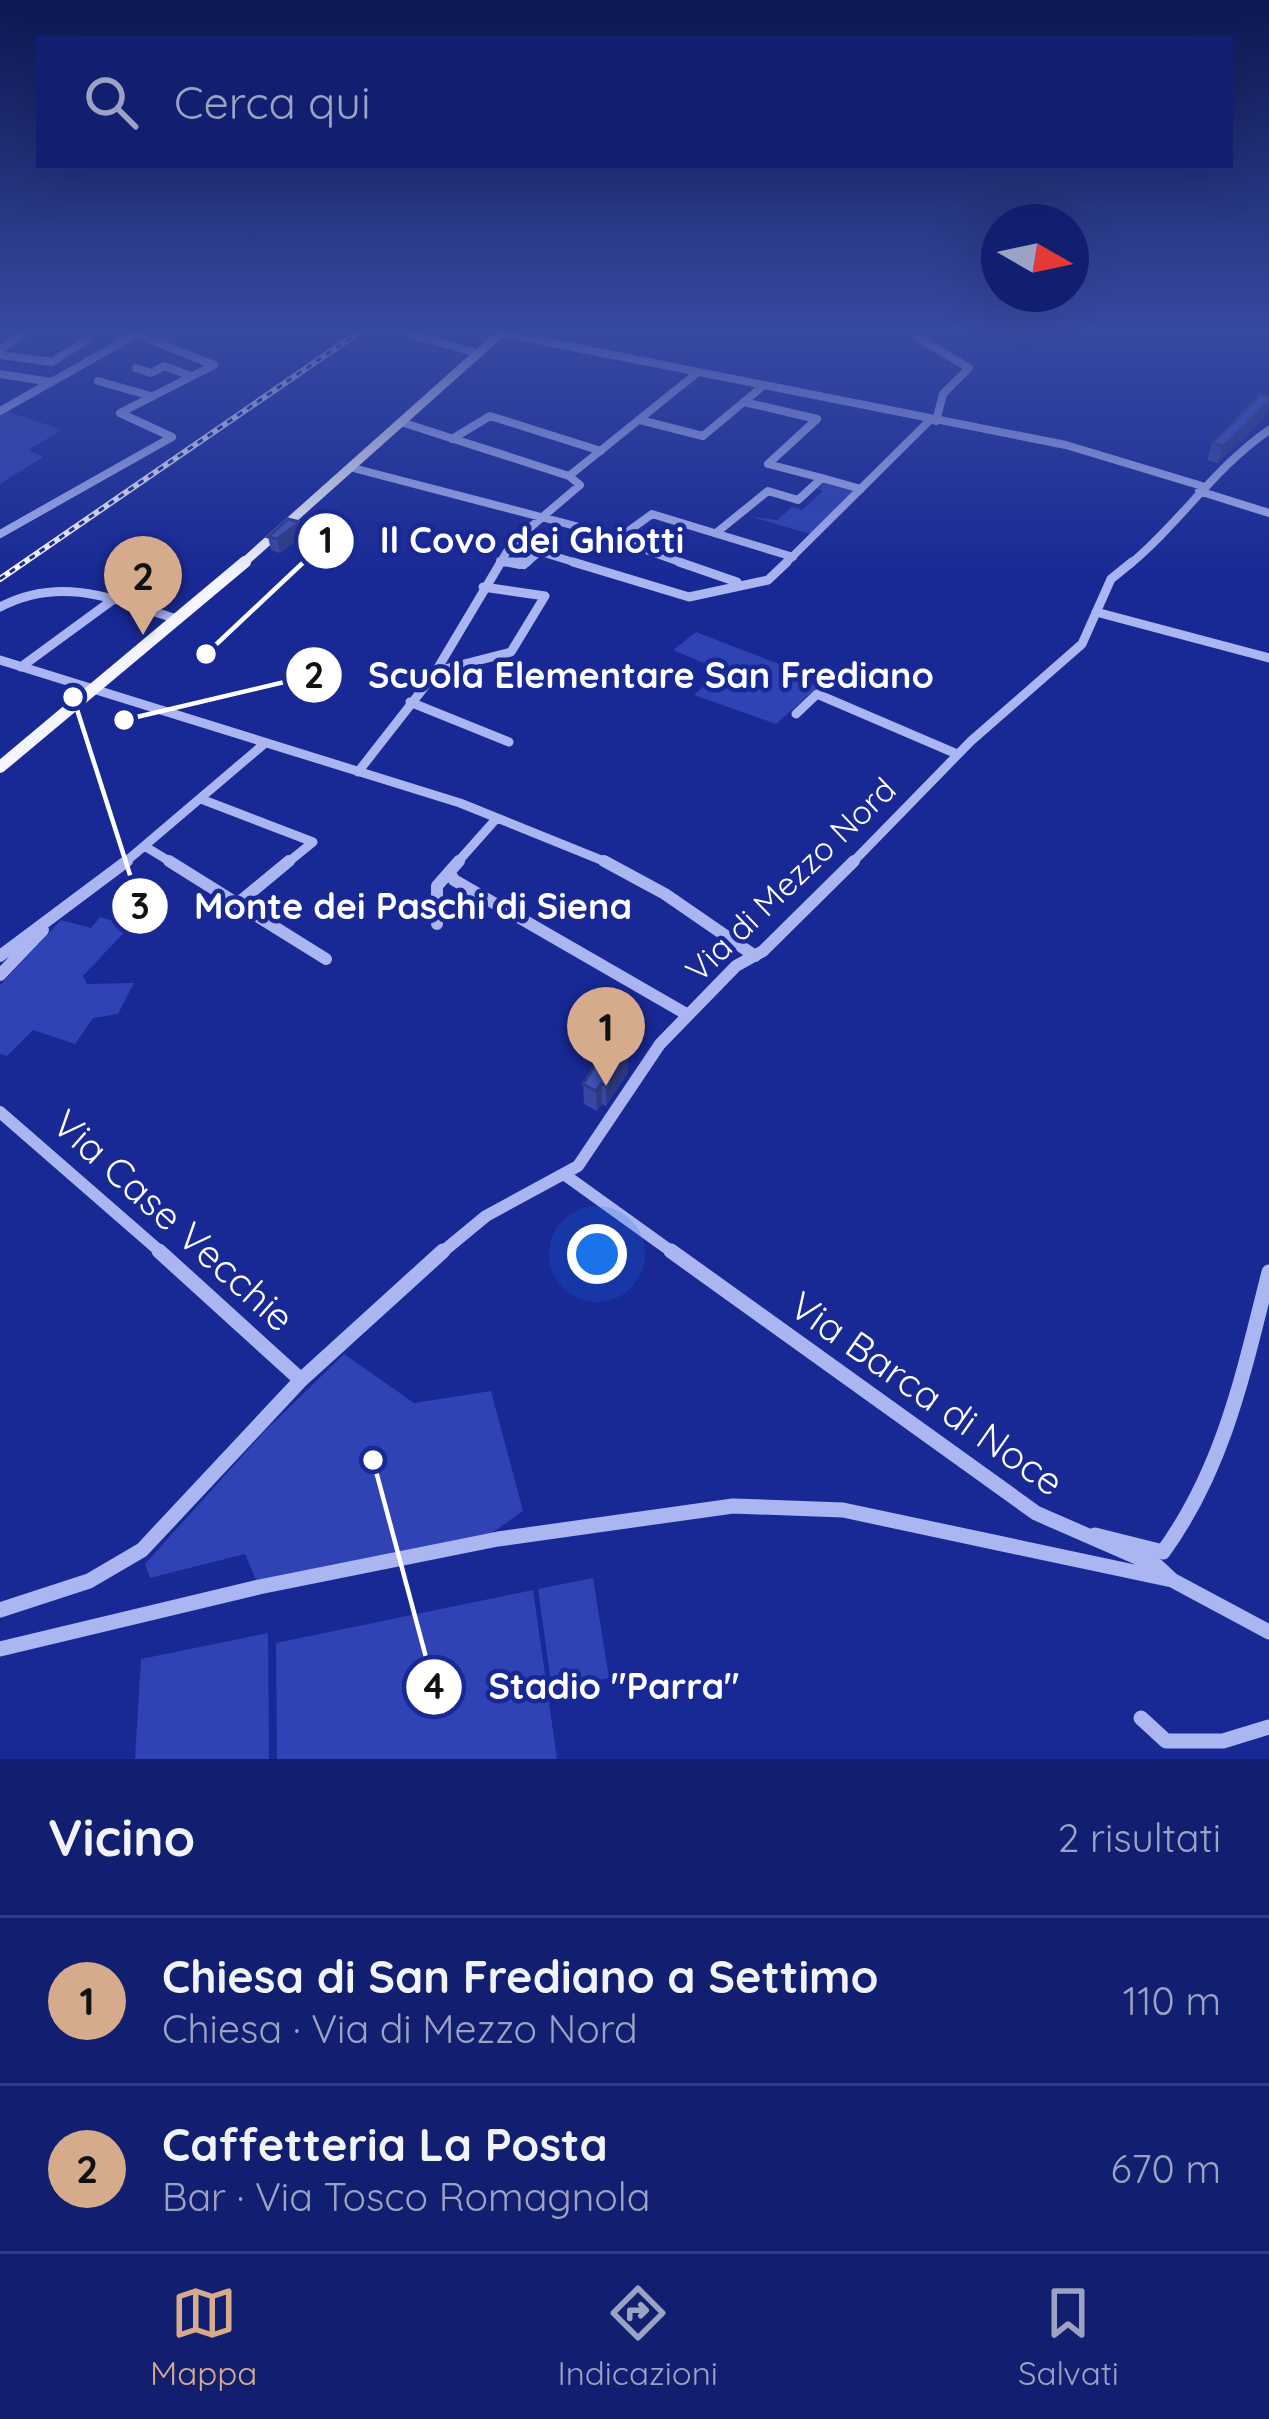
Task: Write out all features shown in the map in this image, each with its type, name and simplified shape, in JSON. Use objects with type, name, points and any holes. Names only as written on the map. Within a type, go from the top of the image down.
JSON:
[{"type":"main road","points":[[0,767],[413,414]]},
{"type":"street","points":[[0,534],[172,437],[120,414]]},
{"type":"street","points":[[569,476],[647,414]]},
{"type":"street","points":[[640,420],[703,436],[729,414]]},
{"type":"street","points":[[796,414],[817,419],[768,464],[804,473],[800,479],[860,489]]},
{"type":"street","points":[[903,414],[1080,448],[1269,513]]},
{"type":"street","points":[[512,543],[689,597],[771,578],[936,414]]},
{"type":"street","points":[[452,439],[490,416],[601,451]]},
{"type":"street","points":[[358,772],[436,671],[512,543],[580,485],[569,476],[404,423]]},
{"type":"street","name":"Via di Mezzo Nord","points":[[0,1610],[89,1581],[142,1550],[301,1380],[472,1226],[566,1175],[585,1159],[660,1044],[736,966],[755,956],[824,893],[957,754],[1082,644],[1111,579],[1161,538],[1200,489],[1269,430]]},
{"type":"street","points":[[353,467],[543,517],[741,583]]},
{"type":"street","points":[[716,533],[768,491],[798,500],[818,482]]},
{"type":"street","points":[[630,530],[652,514],[793,557]]},
{"type":"street","points":[[500,561],[523,565],[540,550]]},
{"type":"street","points":[[436,671],[511,652],[545,596],[483,587]]},
{"type":"street","points":[[0,607],[33,589],[118,596],[176,619]]},
{"type":"street","points":[[20,667],[118,596]]},
{"type":"street","points":[[1096,612],[1269,658]]},
{"type":"street","points":[[0,660],[496,819],[631,875],[755,956]]},
{"type":"street","points":[[796,714],[818,694],[957,754]]},
{"type":"street","points":[[410,702],[509,742]]},
{"type":"street","points":[[0,956],[146,847],[264,744]]},
{"type":"street","points":[[201,800],[313,842],[237,904]]},
{"type":"street","points":[[437,924],[436,890],[496,819]]},
{"type":"street","points":[[146,847],[326,959]]},
{"type":"street","points":[[449,872],[457,882],[688,1015]]},
{"type":"street","points":[[0,975],[55,915]]},
{"type":"street","name":"Via Case Vecchie","points":[[0,1112],[301,1380]]},
{"type":"street","name":"Via Barca di Noce","points":[[566,1175],[1036,1513],[1157,1566],[1172,1580],[1269,1632]]},
{"type":"street","points":[[1085,1535],[1116,1537],[1163,1552],[1176,1536],[1228,1433],[1269,1271]]},
{"type":"street","points":[[0,1648],[240,1591],[497,1539],[733,1506],[843,1510],[1172,1580]]},
{"type":"street","points":[[1141,1718],[1166,1741],[1206,1743],[1269,1726]]},
{"type":"shaded area","points":[[16,414],[62,430],[28,450],[43,457],[0,484],[0,415]]},
{"type":"shaded area","points":[[825,482],[854,490],[810,534],[749,516],[777,520],[792,507],[802,510],[823,491],[818,489]]},
{"type":"shaded area","points":[[696,632],[784,666],[780,671],[819,686],[776,724],[694,695],[720,670],[673,650]]},
{"type":"shaded area","points":[[100,917],[130,926],[83,976],[87,984],[134,983],[118,1014],[93,1018],[75,1044],[33,1030],[7,1056],[0,1054],[0,985],[61,920],[91,928]]},
{"type":"shaded area","points":[[344,1354],[414,1403],[491,1391],[523,1511],[489,1535],[257,1582],[245,1554],[150,1578],[145,1564],[264,1432]]},
{"type":"shaded area","points":[[593,1578],[609,1678],[552,1690],[538,1589]]},
{"type":"shaded area","points":[[533,1590],[557,1759],[277,1759],[276,1643]]},
{"type":"shaded area","points":[[268,1633],[269,1759],[135,1759],[141,1659]]},
{"type":"building","points":[[1241,414],[1257,414],[1223,446],[1212,443]]},
{"type":"building","points":[[288,519],[300,522],[277,539],[268,537]]},
{"type":"building","points":[[609,1043],[628,1052],[606,1085],[596,1091],[583,1084]]},
{"type":"railway","points":[[0,579],[240,414]]},
{"type":"place","name":"Caffetteria La Posta","points":[[143,635]]},
{"type":"place","name":"Il Covo dei Ghiotti","points":[[206,654]]},
{"type":"place","name":"Monte dei Paschi di Siena","points":[[73,697]]},
{"type":"place","name":"Scuola Elementare San Frediano","points":[[124,720]]},
{"type":"place","name":"Chiesa di San Frediano a Settimo","points":[[606,1086]]},
{"type":"place","name":"Stadio \"Parra\"","points":[[373,1460]]}]
